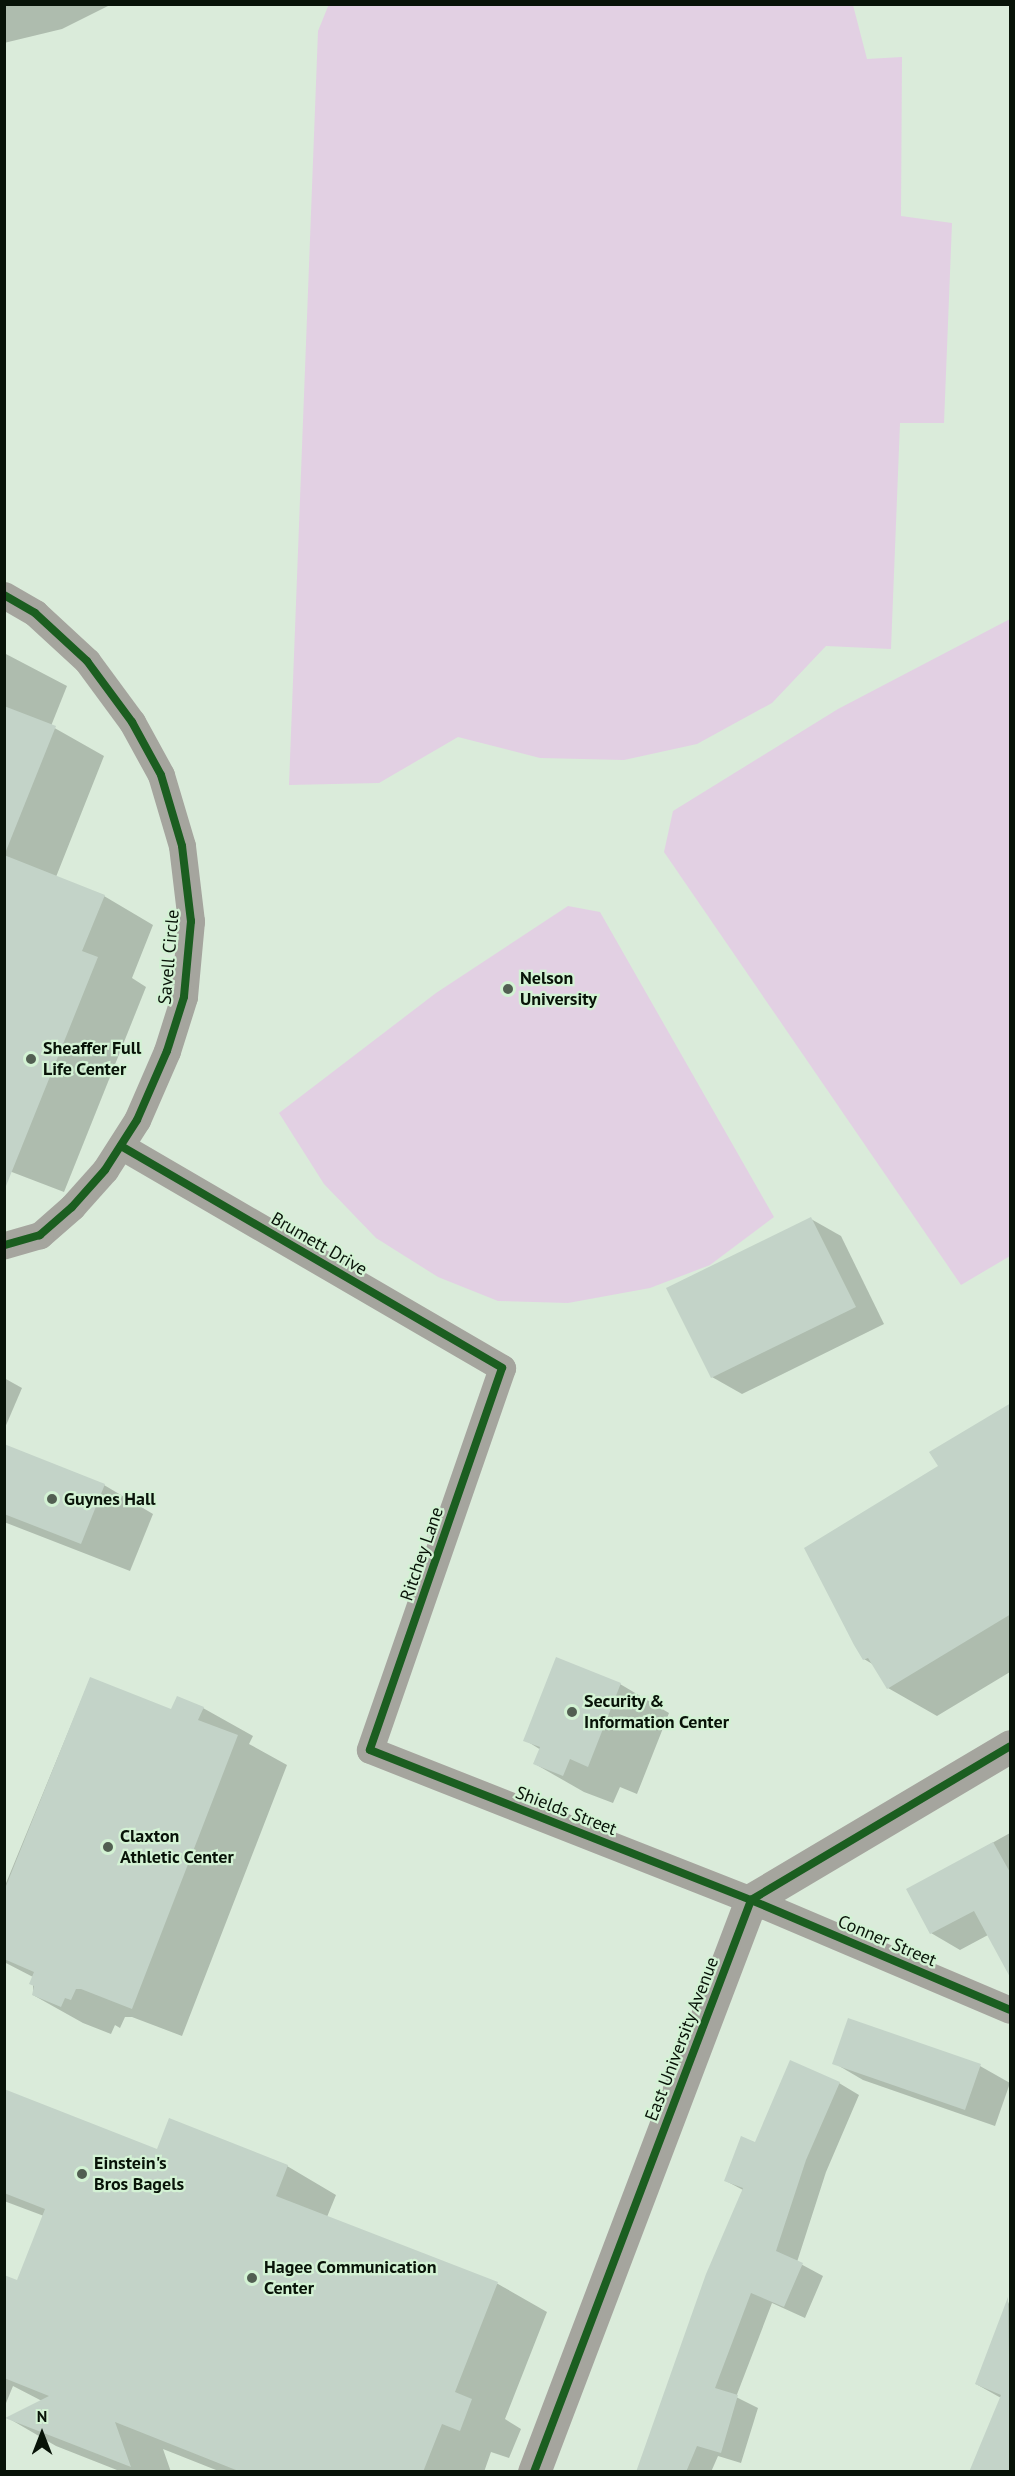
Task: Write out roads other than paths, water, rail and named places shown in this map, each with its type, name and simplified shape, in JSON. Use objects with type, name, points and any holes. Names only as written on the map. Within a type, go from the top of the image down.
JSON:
[{"type":"street","name":"Savell Circle","points":[[4,595],[35,613],[87,661],[132,722],[161,775],[182,846],[191,921],[184,997],[167,1051],[137,1120],[121,1146],[72,1207],[40,1234],[4,1245]]},
{"type":"street","name":"Brumett Drive","points":[[121,1146],[502,1368]]},
{"type":"street","name":"Ritchey Lane","points":[[370,1750],[502,1368]]},
{"type":"street","points":[[751,1900],[1011,1746]]},
{"type":"street","name":"Shields Street","points":[[370,1750],[751,1900]]},
{"type":"street","name":"Conner Street","points":[[751,1900],[1011,2010]]},
{"type":"street","name":"East University Avenue","points":[[534,2472],[751,1900]]},
{"type":"place","name":"Nelson University","points":[[508,989]]},
{"type":"place","name":"Sheaffer Full Life Center","points":[[31,1059]]},
{"type":"place","name":"Guynes Hall","points":[[52,1499]]},
{"type":"place","name":"Security & Information Center","points":[[572,1712]]},
{"type":"place","name":"Claxton Athletic Center","points":[[108,1847]]},
{"type":"place","name":"Einstein's Bros Bagels","points":[[82,2174]]},
{"type":"place","name":"Hagee Communication Center","points":[[252,2278]]}]
